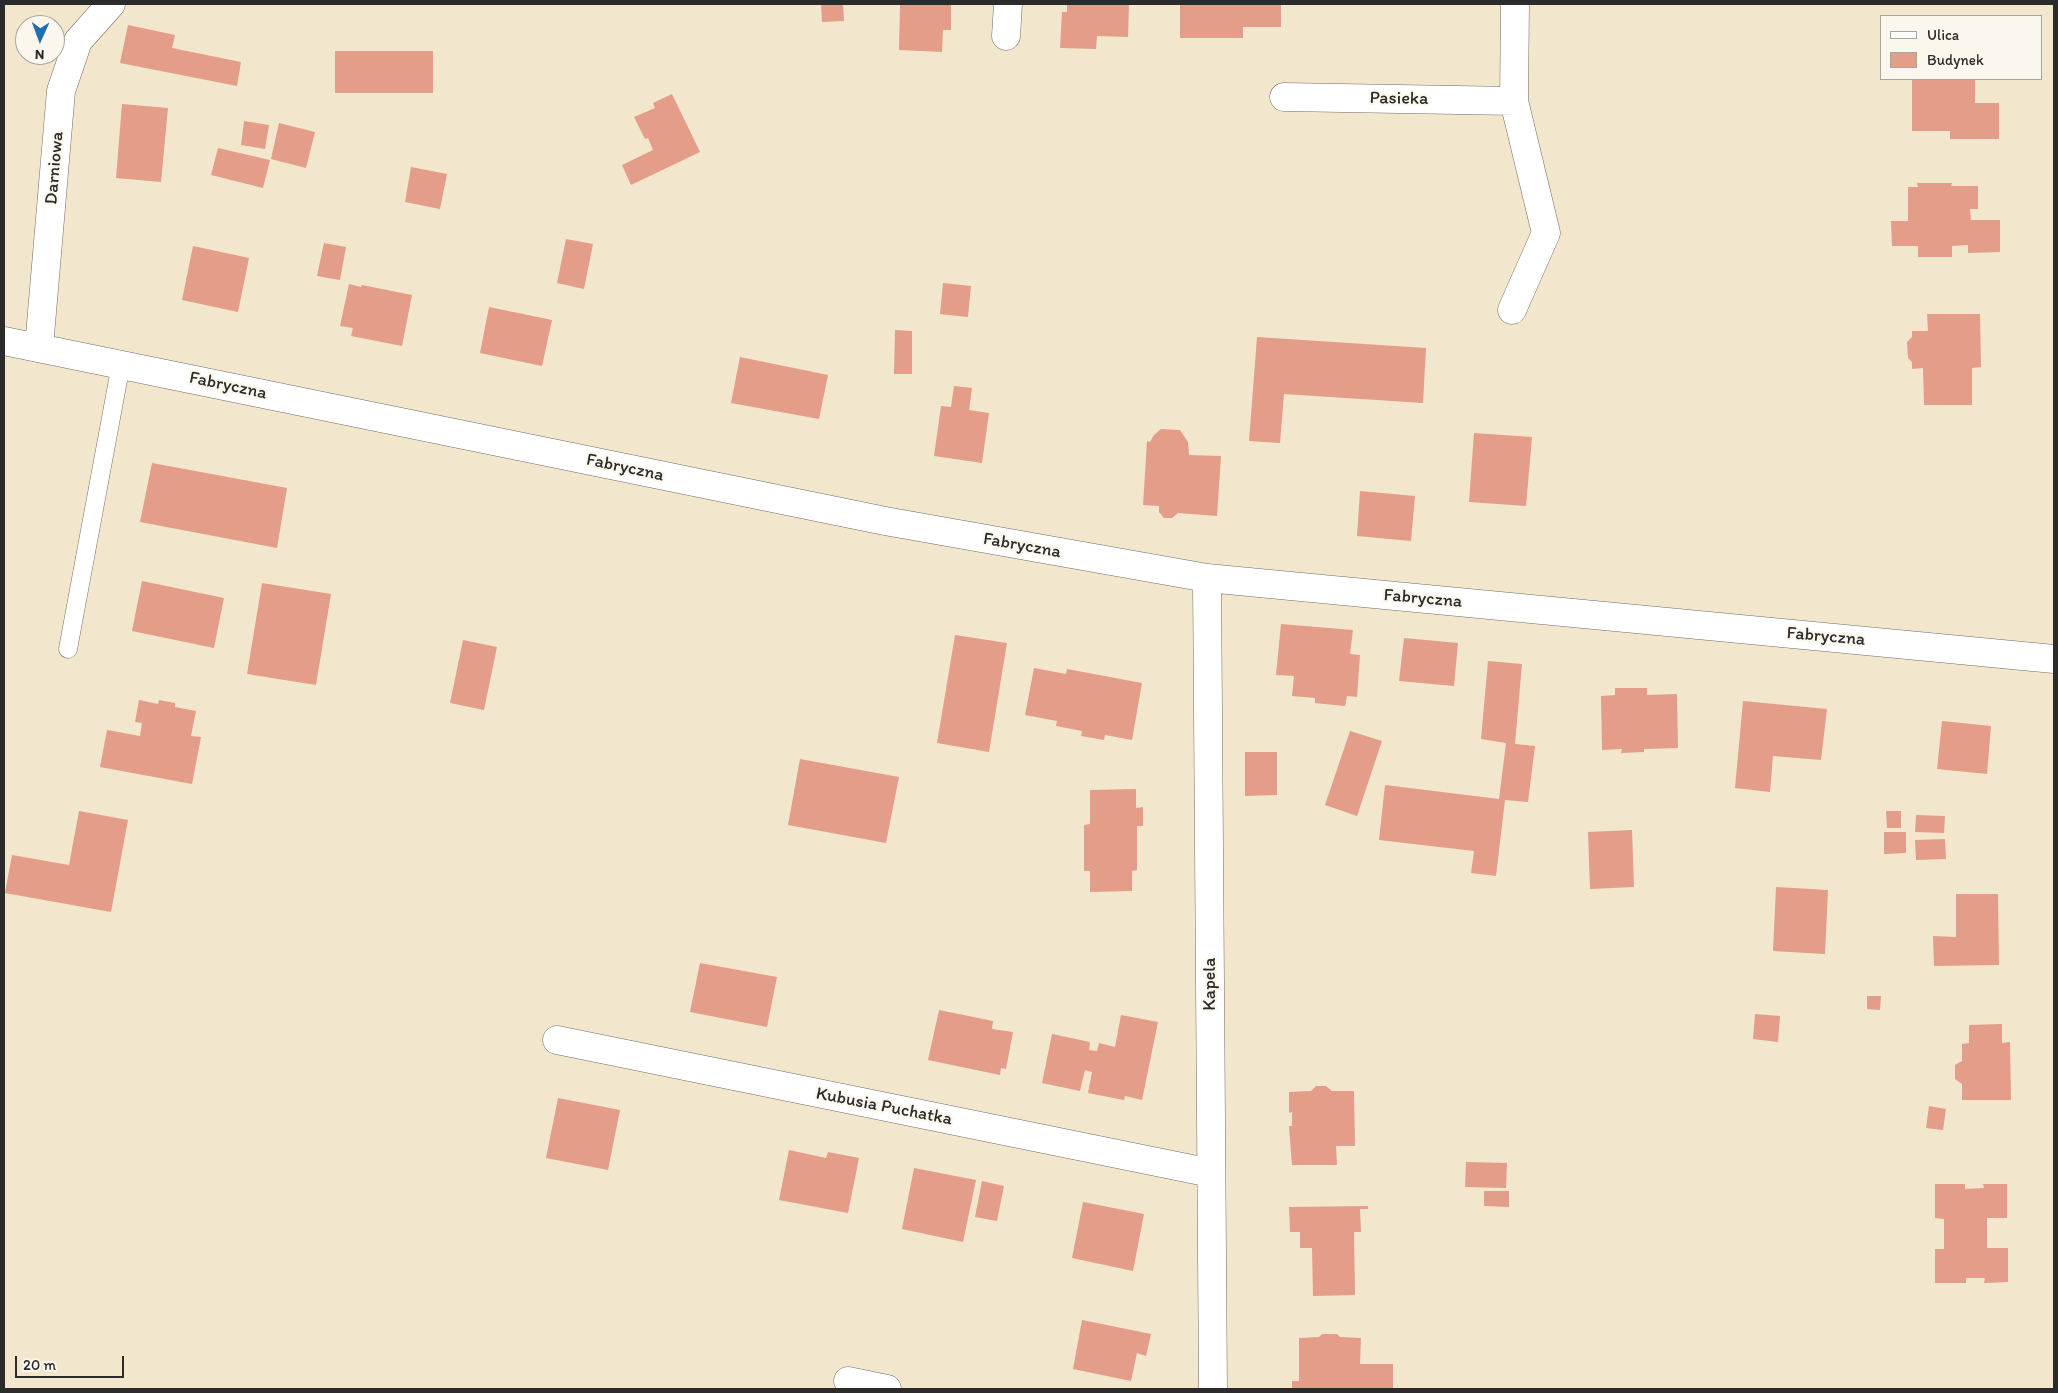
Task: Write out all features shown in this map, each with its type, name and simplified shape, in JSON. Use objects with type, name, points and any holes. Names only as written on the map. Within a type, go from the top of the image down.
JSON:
[{"type":"street","name":"Darniowa","points":[[39,348],[61,91],[78,41],[110,4]]},
{"type":"street","points":[[1006,36],[1008,4]]},
{"type":"street","points":[[1512,310],[1546,233],[1514,101],[1515,4]]},
{"type":"street","name":"Pasieka","points":[[1284,97],[1514,101]]},
{"type":"street","name":"Fabryczna","points":[[4,341],[884,521],[1207,578],[2054,659]]},
{"type":"street","name":"Kapela","points":[[1207,578],[1213,1389]]},
{"type":"street","name":"Kubusia Puchatka","points":[[557,1040],[1211,1173]]},
{"type":"street","points":[[848,1381],[887,1389]]},
{"type":"lane","points":[[68,649],[121,364]]},
{"type":"building","points":[[821,4],[843,4],[844,21],[822,22]]},
{"type":"building","points":[[900,4],[951,4],[951,30],[943,30],[942,52],[899,50]]},
{"type":"building","points":[[1067,4],[1129,4],[1128,37],[1097,36],[1096,49],[1060,48],[1062,12],[1067,12]]},
{"type":"building","points":[[1180,4],[1281,4],[1281,27],[1243,27],[1243,38],[1180,38]]},
{"type":"building","points":[[128,25],[175,35],[172,48],[241,62],[237,86],[120,63]]},
{"type":"building","points":[[335,51],[433,51],[433,93],[335,93]]},
{"type":"building","points":[[1912,80],[1975,80],[1975,103],[1999,103],[1999,139],[1950,139],[1950,131],[1912,131]]},
{"type":"building","points":[[672,94],[700,152],[631,185],[622,165],[653,150],[648,138],[645,139],[634,117],[655,108],[653,103]]},
{"type":"building","points":[[122,104],[168,108],[161,182],[116,178]]},
{"type":"building","points":[[244,121],[269,125],[265,149],[241,145]]},
{"type":"building","points":[[279,123],[315,132],[306,168],[271,159]]},
{"type":"building","points":[[218,148],[270,160],[263,188],[211,175]]},
{"type":"building","points":[[411,167],[447,174],[440,209],[405,202]]},
{"type":"building","points":[[1917,183],[1952,183],[1951,186],[1978,186],[1978,209],[1970,209],[1971,220],[2000,220],[2000,252],[1968,253],[1968,245],[1952,246],[1952,257],[1918,257],[1918,246],[1892,246],[1891,221],[1908,221],[1908,187],[1918,187]]},
{"type":"building","points":[[566,239],[593,244],[584,289],[557,283]]},
{"type":"building","points":[[324,243],[346,247],[340,280],[317,276]]},
{"type":"building","points":[[193,246],[249,258],[238,312],[182,300]]},
{"type":"building","points":[[943,283],[971,286],[968,317],[940,314]]},
{"type":"building","points":[[349,284],[412,295],[402,346],[351,336],[353,328],[340,326]]},
{"type":"building","points":[[489,307],[552,320],[542,366],[480,353]]},
{"type":"building","points":[[1927,314],[1980,314],[1981,367],[1972,368],[1972,405],[1924,405],[1923,368],[1912,369],[1912,362],[1908,358],[1907,342],[1912,337],[1912,331],[1928,331]]},
{"type":"building","points":[[895,330],[912,331],[912,374],[894,374]]},
{"type":"building","points":[[1257,337],[1426,348],[1423,403],[1284,394],[1280,443],[1249,441]]},
{"type":"building","points":[[740,357],[828,375],[819,419],[731,403]]},
{"type":"building","points":[[954,386],[972,388],[969,410],[989,413],[982,463],[934,456],[941,406],[951,407]]},
{"type":"building","points":[[1161,429],[1180,430],[1188,442],[1189,455],[1221,456],[1217,516],[1178,513],[1172,518],[1164,518],[1159,512],[1159,506],[1143,505],[1147,441],[1150,442]]},
{"type":"building","points":[[1474,433],[1532,437],[1526,506],[1469,502]]},
{"type":"building","points":[[152,463],[287,488],[277,548],[140,522]]},
{"type":"building","points":[[1360,491],[1415,496],[1411,541],[1357,536]]},
{"type":"building","points":[[142,581],[224,598],[214,648],[132,631]]},
{"type":"building","points":[[262,583],[331,594],[316,685],[247,674]]},
{"type":"building","points":[[1281,624],[1353,630],[1350,654],[1360,655],[1357,697],[1347,696],[1345,706],[1315,703],[1315,698],[1292,696],[1294,676],[1276,675]]},
{"type":"building","points":[[955,635],[1007,643],[989,752],[937,743]]},
{"type":"building","points":[[1404,638],[1458,643],[1454,686],[1399,681]]},
{"type":"building","points":[[463,640],[497,647],[484,710],[450,703]]},
{"type":"building","points":[[1488,661],[1522,664],[1515,744],[1535,746],[1528,802],[1505,800],[1496,876],[1471,873],[1474,851],[1379,840],[1385,785],[1499,799],[1506,743],[1481,739]]},
{"type":"building","points":[[1034,668],[1066,674],[1067,669],[1142,683],[1132,740],[1105,735],[1104,740],[1081,736],[1082,731],[1056,726],[1057,721],[1025,715]]},
{"type":"building","points":[[1615,688],[1647,688],[1647,695],[1677,694],[1678,748],[1644,749],[1644,752],[1621,753],[1622,749],[1602,750],[1601,696],[1615,695]]},
{"type":"building","points":[[139,700],[158,704],[159,700],[175,703],[175,707],[196,711],[191,736],[201,737],[192,784],[100,767],[107,730],[140,736],[142,723],[135,722]]},
{"type":"building","points":[[1743,701],[1827,709],[1821,760],[1773,756],[1770,792],[1735,788]]},
{"type":"building","points":[[1942,721],[1991,726],[1987,774],[1937,769]]},
{"type":"building","points":[[1350,731],[1382,741],[1357,816],[1325,805]]},
{"type":"building","points":[[1245,752],[1277,752],[1277,795],[1245,796]]},
{"type":"building","points":[[800,759],[899,777],[886,843],[788,825]]},
{"type":"building","points":[[1136,789],[1136,808],[1143,807],[1143,826],[1137,826],[1137,870],[1132,871],[1132,891],[1090,892],[1090,871],[1084,871],[1084,825],[1090,824],[1090,790]]},
{"type":"building","points":[[79,811],[128,820],[111,912],[5,893],[12,855],[69,865]]},
{"type":"building","points":[[1886,811],[1901,811],[1901,828],[1887,828]]},
{"type":"building","points":[[1916,815],[1945,816],[1944,833],[1915,832]]},
{"type":"building","points":[[1632,830],[1634,887],[1590,889],[1588,832]]},
{"type":"building","points":[[1884,832],[1906,832],[1906,853],[1884,854]]},
{"type":"building","points":[[1945,839],[1946,859],[1916,860],[1915,840]]},
{"type":"building","points":[[1776,887],[1828,890],[1825,954],[1773,951]]},
{"type":"building","points":[[1956,894],[1998,894],[1999,965],[1934,966],[1933,936],[1956,937]]},
{"type":"building","points":[[700,963],[777,977],[767,1027],[690,1012]]},
{"type":"building","points":[[1867,996],[1881,996],[1880,1010],[1867,1009]]},
{"type":"building","points":[[939,1010],[993,1021],[992,1029],[1013,1032],[1006,1069],[1001,1068],[1000,1075],[928,1060]]},
{"type":"building","points":[[1755,1014],[1780,1016],[1778,1042],[1753,1039]]},
{"type":"building","points":[[1121,1015],[1158,1022],[1142,1100],[1125,1096],[1124,1100],[1088,1093],[1092,1072],[1085,1070],[1080,1091],[1042,1083],[1052,1034],[1090,1042],[1089,1050],[1097,1051],[1099,1043],[1115,1047]]},
{"type":"building","points":[[2002,1024],[2002,1043],[2010,1042],[2011,1100],[1962,1100],[1962,1084],[1955,1079],[1955,1065],[1962,1061],[1962,1044],[1969,1043],[1969,1025]]},
{"type":"building","points":[[1316,1086],[1326,1086],[1332,1091],[1354,1091],[1355,1146],[1336,1146],[1337,1165],[1292,1165],[1289,1126],[1292,1126],[1292,1112],[1289,1113],[1289,1092],[1311,1091]]},
{"type":"building","points":[[558,1098],[620,1110],[608,1170],[546,1158]]},
{"type":"building","points":[[1929,1106],[1946,1109],[1943,1130],[1926,1128]]},
{"type":"building","points":[[789,1150],[826,1158],[828,1152],[859,1158],[848,1213],[779,1200]]},
{"type":"building","points":[[1466,1162],[1507,1163],[1506,1188],[1465,1187]]},
{"type":"building","points":[[914,1168],[976,1180],[963,1242],[902,1229]]},
{"type":"building","points":[[982,1181],[1004,1186],[997,1221],[975,1217]]},
{"type":"building","points":[[1935,1184],[1965,1184],[1965,1189],[1984,1188],[1983,1184],[2007,1184],[2007,1218],[1987,1218],[1987,1248],[2008,1248],[2008,1282],[1984,1283],[1985,1278],[1966,1278],[1966,1283],[1935,1283],[1935,1249],[1944,1249],[1944,1219],[1935,1218]]},
{"type":"building","points":[[1484,1191],[1509,1191],[1509,1207],[1484,1206]]},
{"type":"building","points":[[1083,1202],[1144,1214],[1133,1271],[1072,1258]]},
{"type":"building","points":[[1368,1206],[1368,1209],[1360,1209],[1361,1232],[1354,1232],[1355,1295],[1313,1296],[1312,1248],[1300,1248],[1300,1232],[1290,1232],[1289,1207]]},
{"type":"building","points":[[1082,1320],[1151,1334],[1146,1356],[1137,1353],[1131,1381],[1073,1369]]},
{"type":"building","points":[[1322,1334],[1337,1334],[1340,1337],[1361,1338],[1360,1364],[1393,1364],[1393,1389],[1292,1389],[1292,1381],[1299,1381],[1299,1338],[1319,1337]]}]
